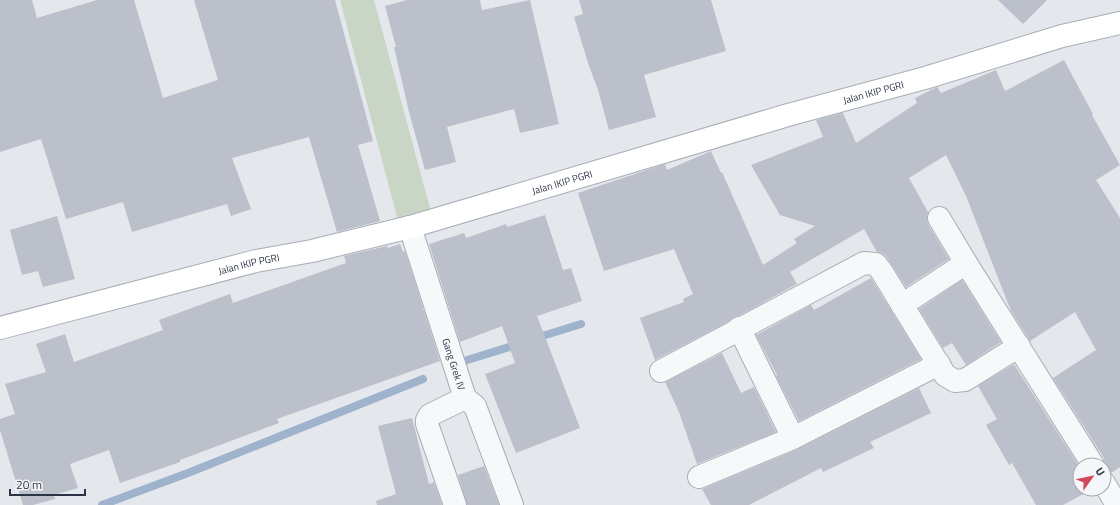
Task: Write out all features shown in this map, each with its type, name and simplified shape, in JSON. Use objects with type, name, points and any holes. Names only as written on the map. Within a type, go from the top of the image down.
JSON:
[{"type":"main road","name":"Jalan IKIP PGRI","points":[[0,328],[242,264],[312,251],[410,227],[788,115],[925,78],[1062,36],[1120,23]]},
{"type":"street","points":[[939,218],[1087,457]]},
{"type":"street","name":"Gang Grek IV","points":[[410,227],[465,398],[430,415],[427,420],[427,424],[454,505]]},
{"type":"street","points":[[661,371],[738,328],[864,263],[876,264],[945,375],[955,381],[965,380],[1019,346]]},
{"type":"street","points":[[902,305],[966,263]]},
{"type":"street","points":[[738,328],[793,438]]},
{"type":"street","points":[[699,477],[793,438],[939,364]]},
{"type":"street","points":[[465,398],[475,406],[512,505]]},
{"type":"green space","points":[[340,0],[374,0],[431,212],[398,221]]},
{"type":"building","points":[[0,0],[32,0],[37,18],[97,0],[134,0],[163,98],[218,80],[194,0],[335,0],[373,141],[358,145],[380,221],[337,232],[309,137],[232,158],[251,209],[231,216],[227,204],[132,232],[123,202],[66,219],[41,139],[0,152]]},
{"type":"building","points":[[407,0],[480,0],[482,10],[530,0],[559,124],[520,133],[514,109],[447,127],[456,162],[425,170],[409,112],[394,47],[396,47],[385,6]]},
{"type":"building","points":[[579,0],[711,0],[726,51],[644,75],[656,117],[609,130],[598,90],[574,17],[583,14]]},
{"type":"building","points":[[998,0],[1047,0],[1023,24]]},
{"type":"building","points":[[1064,60],[1120,165],[1096,180],[1120,218],[1120,467],[1112,472],[1112,457],[1103,457],[1053,378],[1096,350],[1075,312],[1030,341],[1011,311],[966,196],[946,155],[909,178],[928,212],[928,224],[949,259],[906,287],[886,256],[877,252],[864,229],[790,272],[797,284],[655,360],[640,318],[684,302],[683,299],[693,294],[674,249],[604,271],[578,193],[665,164],[667,170],[711,151],[721,173],[722,172],[763,265],[797,243],[794,239],[815,226],[780,215],[751,165],[823,137],[816,120],[843,113],[856,143],[917,103],[915,98],[937,87],[941,93],[996,70],[1005,91]]},
{"type":"building","points":[[545,215],[563,270],[571,268],[582,301],[537,316],[580,428],[516,453],[485,374],[515,363],[502,326],[460,342],[429,244],[464,233],[466,238],[506,224],[507,227]]},
{"type":"building","points":[[57,216],[75,279],[43,287],[38,271],[22,275],[10,230]]},
{"type":"building","points":[[400,244],[403,252],[405,251],[440,361],[277,419],[279,423],[180,460],[180,462],[120,483],[109,450],[70,464],[78,488],[54,495],[55,499],[33,505],[23,505],[0,430],[0,419],[15,414],[5,384],[46,372],[36,344],[65,334],[74,362],[163,330],[159,320],[230,294],[233,303],[346,263],[344,256],[387,246],[388,248]]},
{"type":"building","points":[[871,278],[921,359],[799,421],[756,335],[811,305],[814,310]]},
{"type":"building","points":[[962,280],[1001,342],[966,365],[952,343],[943,348],[919,309]]},
{"type":"building","points":[[722,353],[741,393],[754,387],[776,432],[697,464],[679,412],[665,382]]},
{"type":"building","points":[[1014,364],[1073,457],[1072,497],[1078,497],[1063,505],[1036,505],[1012,463],[1009,465],[986,425],[997,419],[978,386]]},
{"type":"building","points":[[919,388],[931,413],[870,442],[874,448],[823,472],[821,468],[749,505],[711,505],[702,489],[798,449]]},
{"type":"building","points":[[412,418],[429,484],[434,482],[442,505],[377,505],[376,501],[396,494],[378,426]]},
{"type":"building","points":[[484,466],[499,505],[467,505],[458,475]]},
{"type":"waterway","points":[[536,338],[581,324]]},
{"type":"waterway","points":[[461,362],[519,344]]},
{"type":"waterway","points":[[102,505],[188,473],[423,379]]}]
